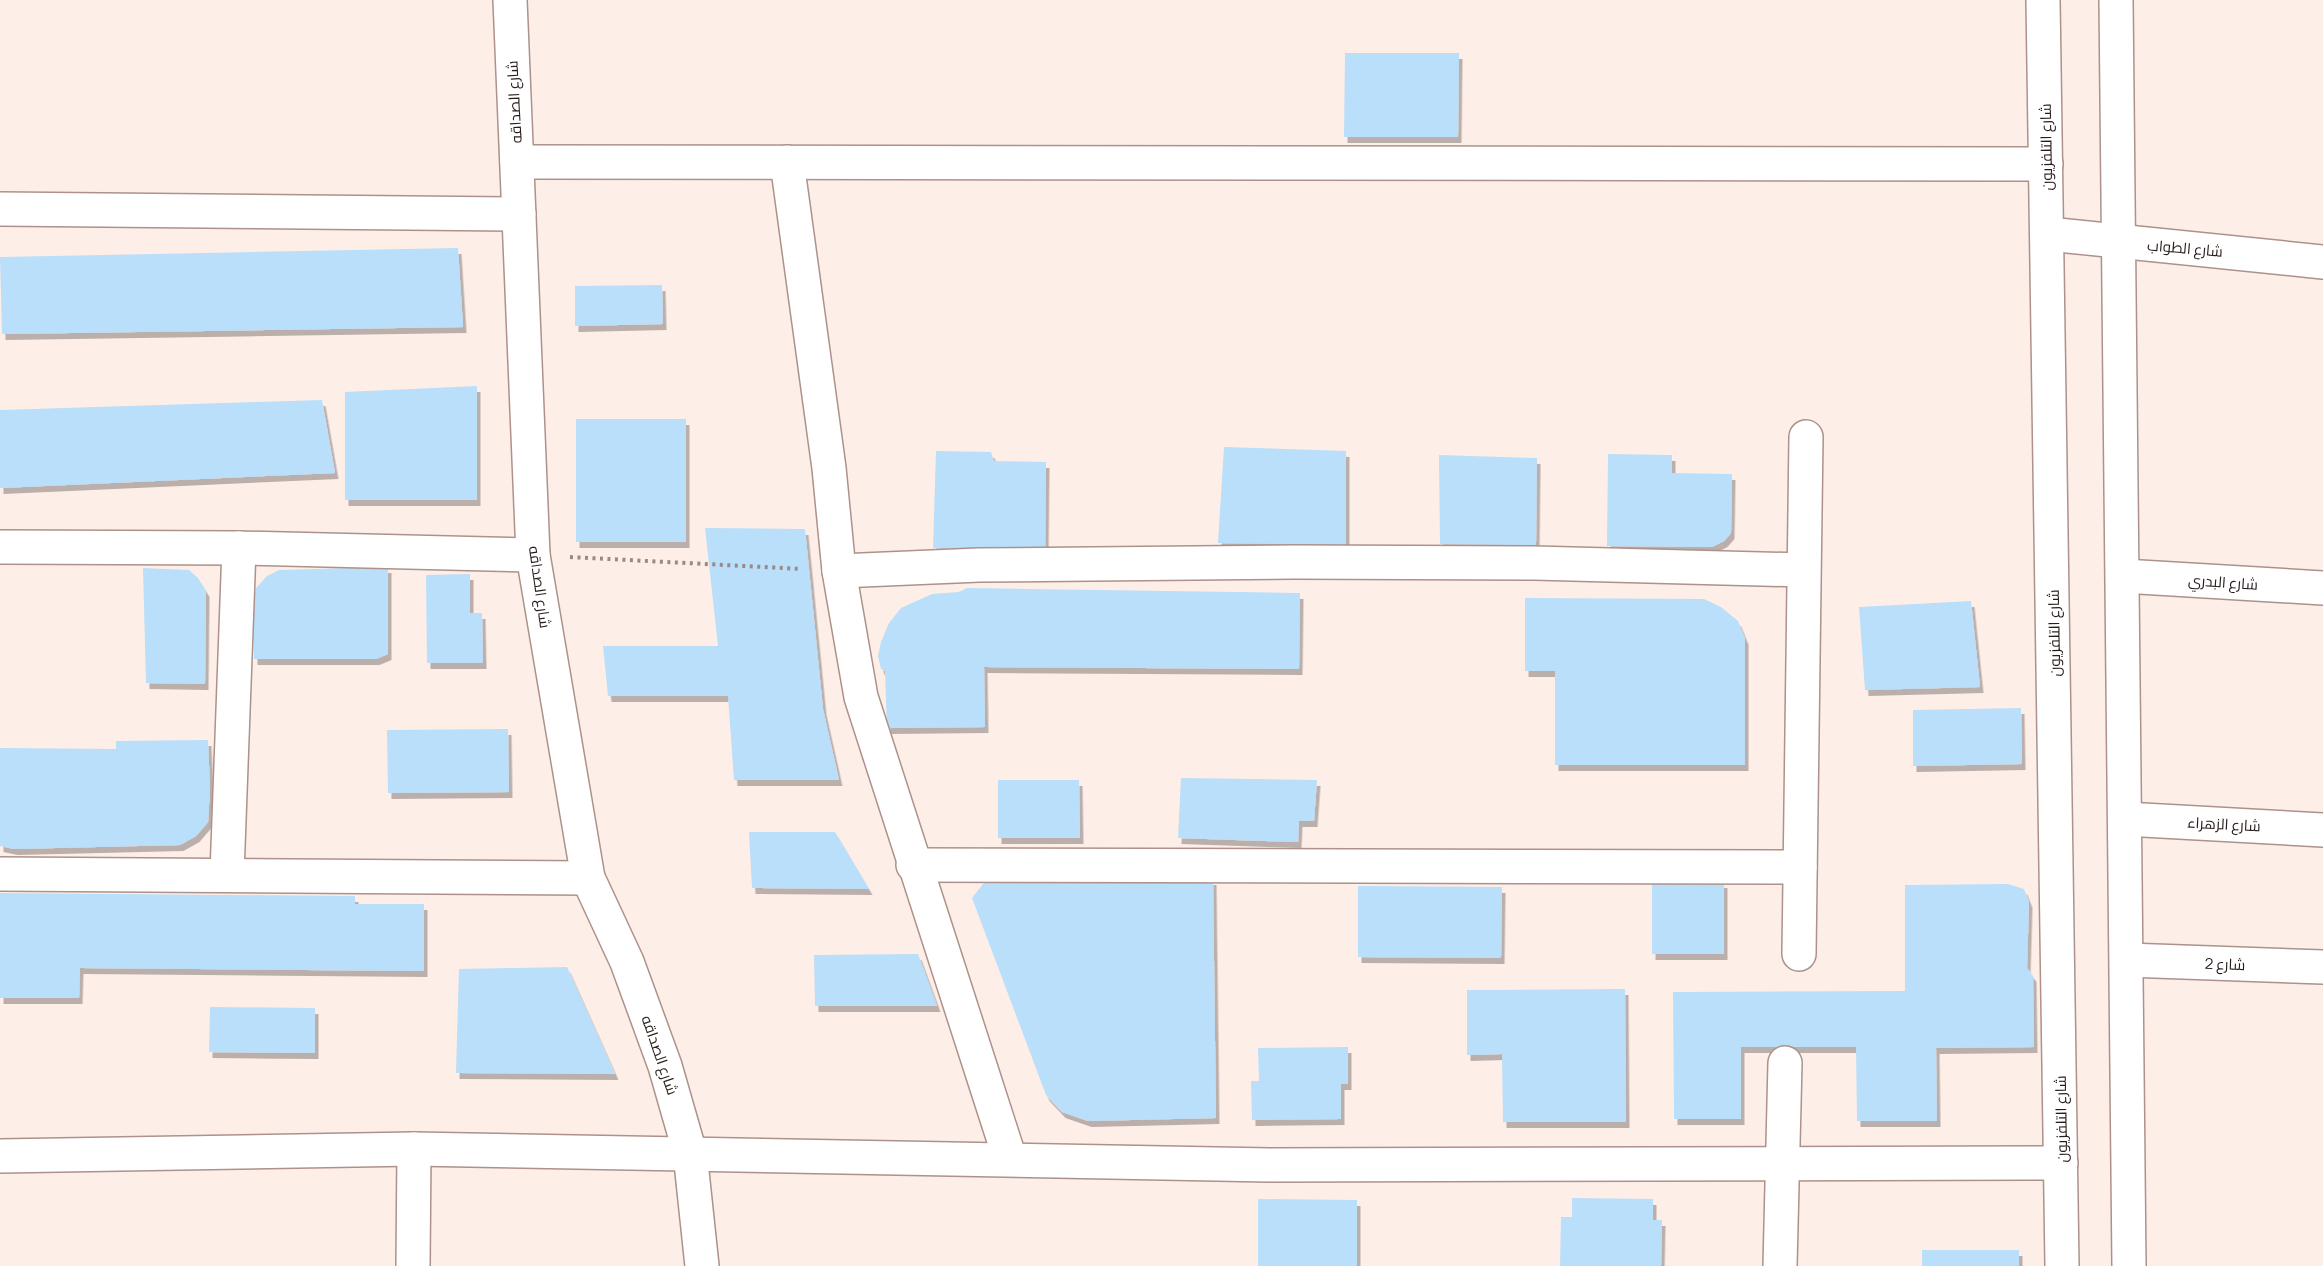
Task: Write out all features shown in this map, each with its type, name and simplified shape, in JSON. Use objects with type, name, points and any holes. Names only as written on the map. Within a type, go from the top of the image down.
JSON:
[{"type":"street","name":"شارع الصداقه","points":[[510,0],[533,555],[588,878],[627,962],[666,1066],[690,1153],[702,1266]]},
{"type":"street","name":"شارع التلفزيون","points":[[2043,0],[2062,1266]]},
{"type":"street","points":[[2116,0],[2129,1266]]},
{"type":"street","points":[[517,162],[2046,164]]},
{"type":"street","points":[[787,162],[829,468],[839,571],[861,697],[1010,1159]]},
{"type":"street","points":[[0,209],[519,214]]},
{"type":"street","name":"شارع الطواب","points":[[2048,234],[2323,261]]},
{"type":"street","points":[[1798,954],[1806,437]]},
{"type":"street","points":[[0,547],[239,548],[533,555]]},
{"type":"street","points":[[227,874],[239,548]]},
{"type":"street","points":[[839,571],[979,565],[1294,562],[1534,563],[1803,570]]},
{"type":"street","name":"شارع البدري","points":[[2123,576],[2323,588]]},
{"type":"street","name":"شارع الزهراء","points":[[2125,819],[2323,830]]},
{"type":"street","points":[[914,865],[1800,867]]},
{"type":"street","points":[[0,874],[588,878]]},
{"type":"street","name":"شارع 2","points":[[2127,960],[2323,968]]},
{"type":"street","points":[[1780,1266],[1785,1063]]},
{"type":"street","points":[[0,1156],[414,1149],[1270,1165],[2061,1163]]},
{"type":"street","points":[[413,1266],[414,1149]]},
{"type":"path","points":[[533,555],[839,571]]},
{"type":"building","points":[[1345,53],[1459,53],[1458,137],[1344,137]]},
{"type":"building","points":[[458,248],[463,327],[2,334],[0,257]]},
{"type":"building","points":[[662,285],[663,324],[575,326],[575,286]]},
{"type":"building","points":[[477,386],[477,500],[345,500],[345,392]]},
{"type":"building","points":[[322,400],[335,473],[0,488],[0,410]]},
{"type":"building","points":[[576,419],[686,419],[686,542],[576,542]]},
{"type":"building","points":[[1224,447],[1346,451],[1346,545],[1218,543]]},
{"type":"building","points":[[936,451],[991,452],[994,461],[1046,462],[1045,553],[933,548]]},
{"type":"building","points":[[1608,454],[1672,455],[1672,473],[1732,474],[1731,533],[1724,541],[1712,547],[1607,546]]},
{"type":"building","points":[[1439,455],[1537,458],[1536,545],[1440,544]]},
{"type":"building","points":[[705,528],[805,529],[823,709],[839,780],[734,780],[728,696],[608,696],[603,646],[718,646]]},
{"type":"building","points":[[388,567],[388,654],[376,659],[254,659],[253,616],[251,615],[256,588],[267,576],[279,570]]},
{"type":"building","points":[[143,568],[189,570],[198,578],[206,591],[205,684],[146,683]]},
{"type":"building","points":[[470,574],[470,613],[482,613],[483,663],[427,663],[426,575]]},
{"type":"building","points":[[967,588],[1300,593],[1299,669],[984,667],[985,727],[887,728],[885,671],[881,669],[878,656],[889,623],[901,608],[932,594],[959,592]]},
{"type":"building","points":[[1525,598],[1704,599],[1721,607],[1738,621],[1745,639],[1745,765],[1555,765],[1555,671],[1525,671]]},
{"type":"building","points":[[1971,601],[1980,687],[1865,690],[1859,607]]},
{"type":"building","points":[[2021,708],[2022,764],[1913,766],[1913,710]]},
{"type":"building","points":[[508,729],[509,792],[388,793],[387,730]]},
{"type":"building","points":[[208,740],[210,789],[208,822],[196,836],[180,845],[14,849],[0,846],[0,748],[116,749],[116,741]]},
{"type":"building","points":[[1181,778],[1317,780],[1314,821],[1299,821],[1298,842],[1178,838]]},
{"type":"building","points":[[998,780],[1079,780],[1080,838],[998,838]]},
{"type":"building","points":[[749,832],[835,832],[869,889],[752,888]]},
{"type":"building","points":[[994,878],[1213,879],[1216,1118],[1088,1121],[1062,1112],[1046,1095],[972,898],[983,884]]},
{"type":"building","points":[[1652,882],[1724,882],[1724,954],[1652,954]]},
{"type":"building","points":[[2008,884],[2024,889],[2029,902],[2027,968],[2033,976],[2034,1047],[1936,1048],[1937,1121],[1857,1121],[1856,1047],[1741,1047],[1741,1119],[1674,1119],[1673,992],[1905,991],[1905,885]]},
{"type":"building","points":[[1358,886],[1502,887],[1501,958],[1358,957]]},
{"type":"building","points":[[0,893],[355,896],[355,904],[424,904],[424,971],[80,968],[79,998],[0,998]]},
{"type":"building","points":[[918,954],[937,1006],[815,1006],[814,955]]},
{"type":"building","points":[[567,967],[615,1074],[456,1073],[459,969]]},
{"type":"building","points":[[1625,989],[1626,1122],[1503,1122],[1502,1054],[1467,1055],[1467,990]]},
{"type":"building","points":[[210,1007],[315,1008],[315,1053],[209,1052]]},
{"type":"building","points":[[1348,1047],[1348,1084],[1341,1084],[1341,1119],[1252,1120],[1251,1081],[1259,1081],[1258,1048]]},
{"type":"building","points":[[1572,1198],[1653,1199],[1653,1220],[1662,1220],[1661,1266],[1560,1266],[1561,1217],[1572,1217]]},
{"type":"building","points":[[1258,1199],[1357,1200],[1357,1266],[1258,1266]]},
{"type":"building","points":[[1922,1250],[2019,1250],[2019,1266],[1922,1266]]}]
